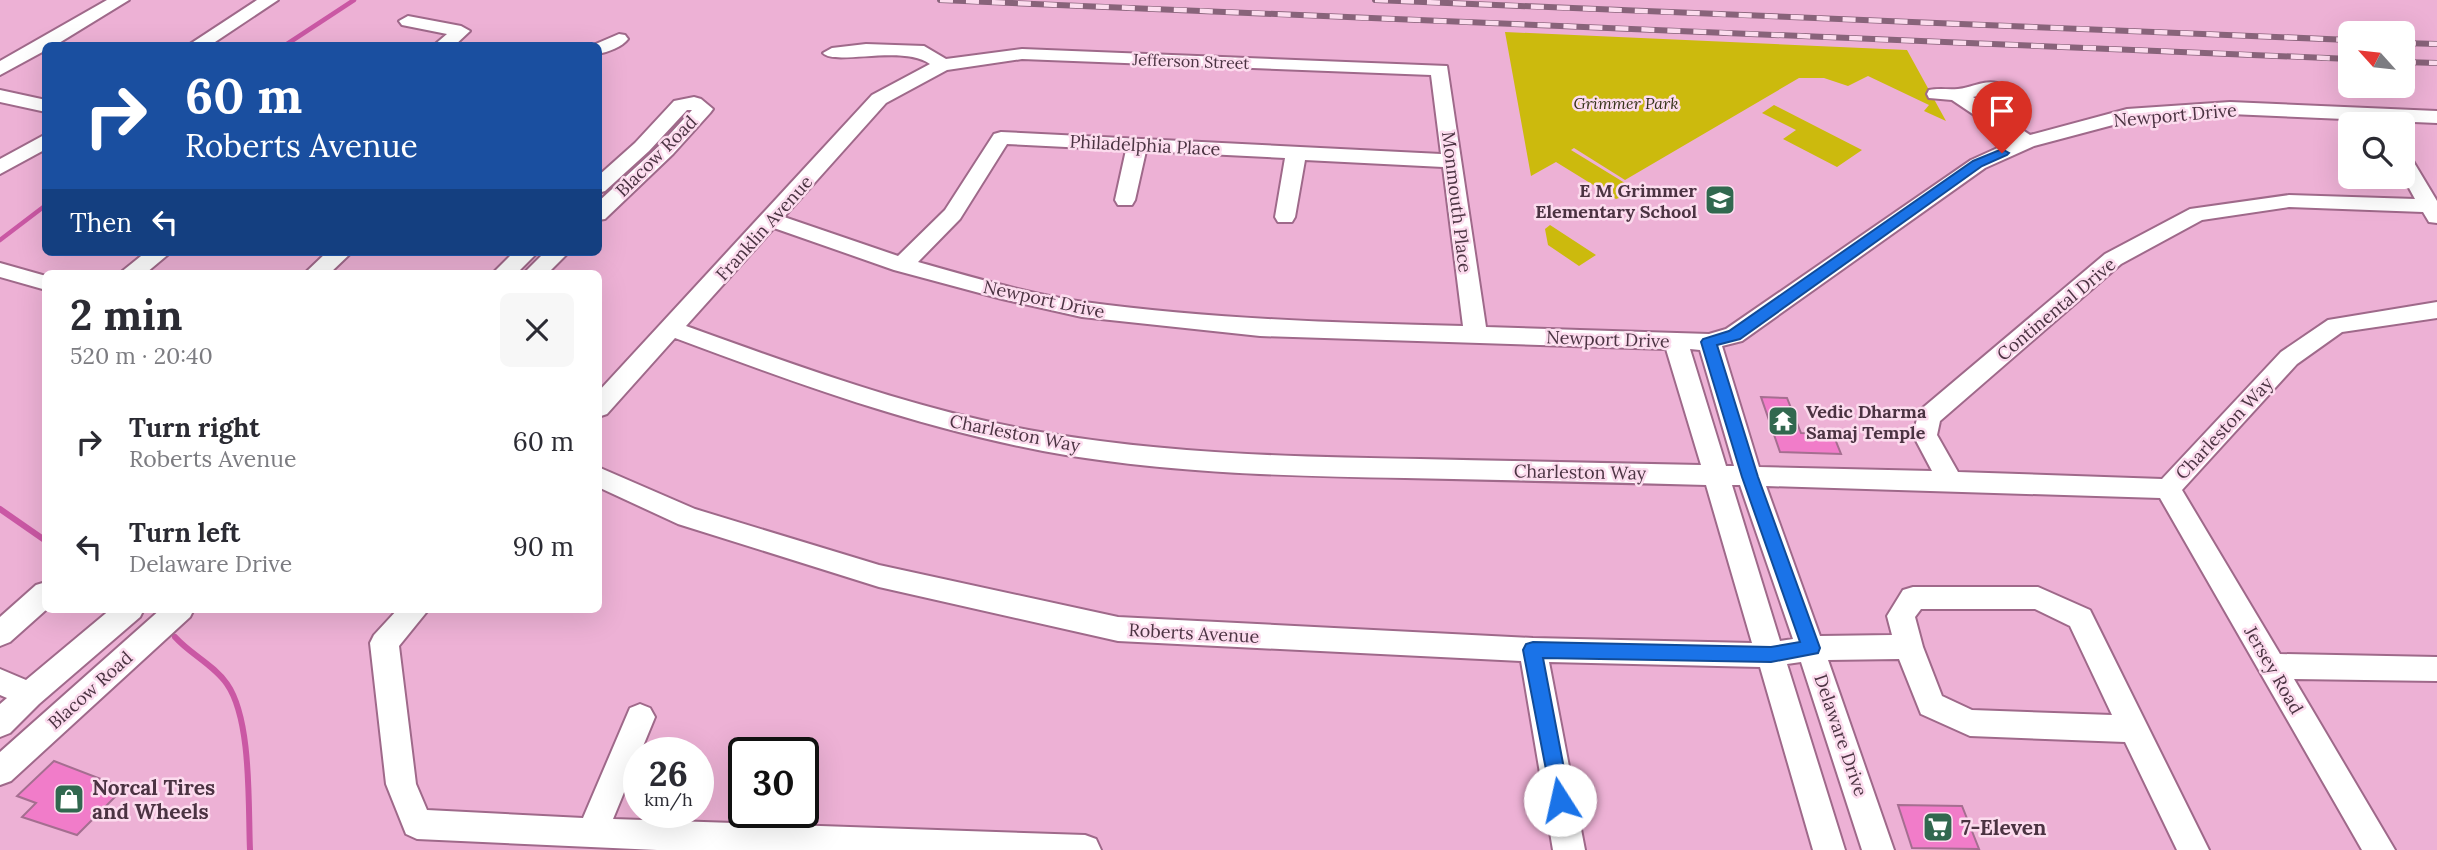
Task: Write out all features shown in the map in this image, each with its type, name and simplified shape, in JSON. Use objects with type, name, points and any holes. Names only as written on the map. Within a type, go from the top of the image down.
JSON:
[{"type":"street","points":[[202,42],[269,0]]},
{"type":"street","points":[[48,42],[120,1]]},
{"type":"street","points":[[408,21],[461,31],[447,42]]},
{"type":"street","points":[[602,47],[619,39]]},
{"type":"street","points":[[0,69],[42,45]]},
{"type":"street","points":[[832,53],[866,49],[924,51],[942,65]]},
{"type":"street","name":"Jefferson Street","points":[[942,65],[1023,54],[1440,70]]},
{"type":"street","name":"Franklin Avenue","points":[[602,404],[772,220],[879,99],[942,65]]},
{"type":"street","name":"Monmouth Place","points":[[1440,70],[1475,333]]},
{"type":"street","points":[[1936,94],[1957,95],[1990,88]]},
{"type":"street","points":[[1957,95],[2027,142]]},
{"type":"street","points":[[0,96],[42,105]]},
{"type":"street","name":"Blacow Road","points":[[602,183],[642,148],[681,105],[694,103],[703,108],[666,150],[602,210]]},
{"type":"street","name":"Newport Drive","points":[[772,220],[902,265],[1002,292],[1082,309],[1260,328],[1709,342],[1734,335],[1978,164],[2027,142],[2127,115],[2230,108],[2338,117]]},
{"type":"street","name":"Newport Drive","points":[[2415,118],[2437,117]]},
{"type":"street","name":"Philadelphia Place","points":[[902,265],[953,214],[1001,138],[1451,161]]},
{"type":"street","points":[[0,168],[42,142]]},
{"type":"street","points":[[1125,201],[1137,145]]},
{"type":"street","points":[[1285,216],[1296,153]]},
{"type":"street","points":[[2415,180],[2434,212]]},
{"type":"street","name":"Continental Drive","points":[[1950,480],[1925,435],[1928,417],[2113,259],[2197,214],[2289,201],[2434,212]]},
{"type":"street","points":[[135,270],[154,256]]},
{"type":"street","points":[[320,270],[336,256]]},
{"type":"street","points":[[507,270],[523,256]]},
{"type":"street","points":[[538,270],[554,256]]},
{"type":"street","points":[[0,270],[42,282]]},
{"type":"street","name":"Charleston Way","points":[[672,329],[819,383],[917,414],[1043,442],[1191,462],[1950,480],[2168,489],[2289,358],[2336,325],[2437,310]]},
{"type":"street","points":[[1676,342],[1829,850]]},
{"type":"street","name":"Delaware Drive","points":[[1709,342],[1750,477],[1811,648],[1878,850]]},
{"type":"street","name":"Roberts Avenue","points":[[602,478],[687,517],[879,576],[1118,629],[1533,650],[1771,655],[1811,648],[1909,648]]},
{"type":"street","name":"Jersey Road","points":[[2168,489],[2379,850]]},
{"type":"street","points":[[0,634],[42,597]]},
{"type":"street","points":[[2133,729],[1970,723],[1931,705],[1909,648],[1901,616],[1913,598],[2038,598],[2080,618],[2193,850]]},
{"type":"street","name":"Blacow Road","points":[[0,724],[29,695],[125,613]]},
{"type":"street","name":"Blacow Road","points":[[0,771],[176,613]]},
{"type":"street","points":[[411,613],[384,643],[401,784],[417,824],[592,833],[1085,850]]},
{"type":"street","points":[[1533,650],[1569,850]]},
{"type":"street","points":[[2272,666],[2437,669]]},
{"type":"street","points":[[0,681],[29,695]]},
{"type":"street","points":[[592,833],[640,717]]},
{"type":"green space","name":"Grimmer Park","points":[[1505,32],[1907,50],[1946,121],[1924,111],[1929,105],[1868,76],[1848,86],[1824,78],[1799,78],[1625,180],[1574,148],[1571,150],[1638,191],[1616,199],[1556,162],[1531,176]]},
{"type":"green space","points":[[1774,105],[1862,150],[1837,167],[1783,139],[1796,130],[1762,113]]},
{"type":"green space","points":[[1550,225],[1596,255],[1579,266],[1548,245],[1545,229]]},
{"type":"building","name":"Vedic Dharma Samaj Temple","points":[[1761,397],[1787,398],[1801,433],[1833,434],[1841,454],[1780,452]]},
{"type":"building","name":"Norcal Tires and Wheels","points":[[54,761],[124,788],[77,835],[22,817],[36,803],[17,796]]},
{"type":"building","name":"7-Eleven","points":[[1898,805],[1962,806],[1979,849],[1912,848]]},
{"type":"waterway","points":[[290,42],[354,0]]},
{"type":"waterway","points":[[0,240],[42,208]]},
{"type":"waterway","points":[[0,509],[42,538]]},
{"type":"waterway","points":[[175,637],[222,677],[235,700],[245,741],[250,850]]},
{"type":"railway","points":[[940,0],[2338,58]]},
{"type":"railway","points":[[1375,0],[2338,40]]},
{"type":"railway","points":[[2415,43],[2437,44]]},
{"type":"railway","points":[[2415,62],[2437,63]]},
{"type":"place","name":"E M Grimmer Elementary School","points":[[1720,200]]},
{"type":"place","name":"Vedic Dharma Samaj Temple","points":[[1783,421]]},
{"type":"place","name":"Norcal Tires and Wheels","points":[[69,799]]},
{"type":"place","name":"7-Eleven","points":[[1938,827]]},
{"type":"route","points":[[1560,800],[1533,650],[1771,655],[1811,648],[1750,477],[1709,342],[1734,335],[1978,164],[2002,153]]}]
